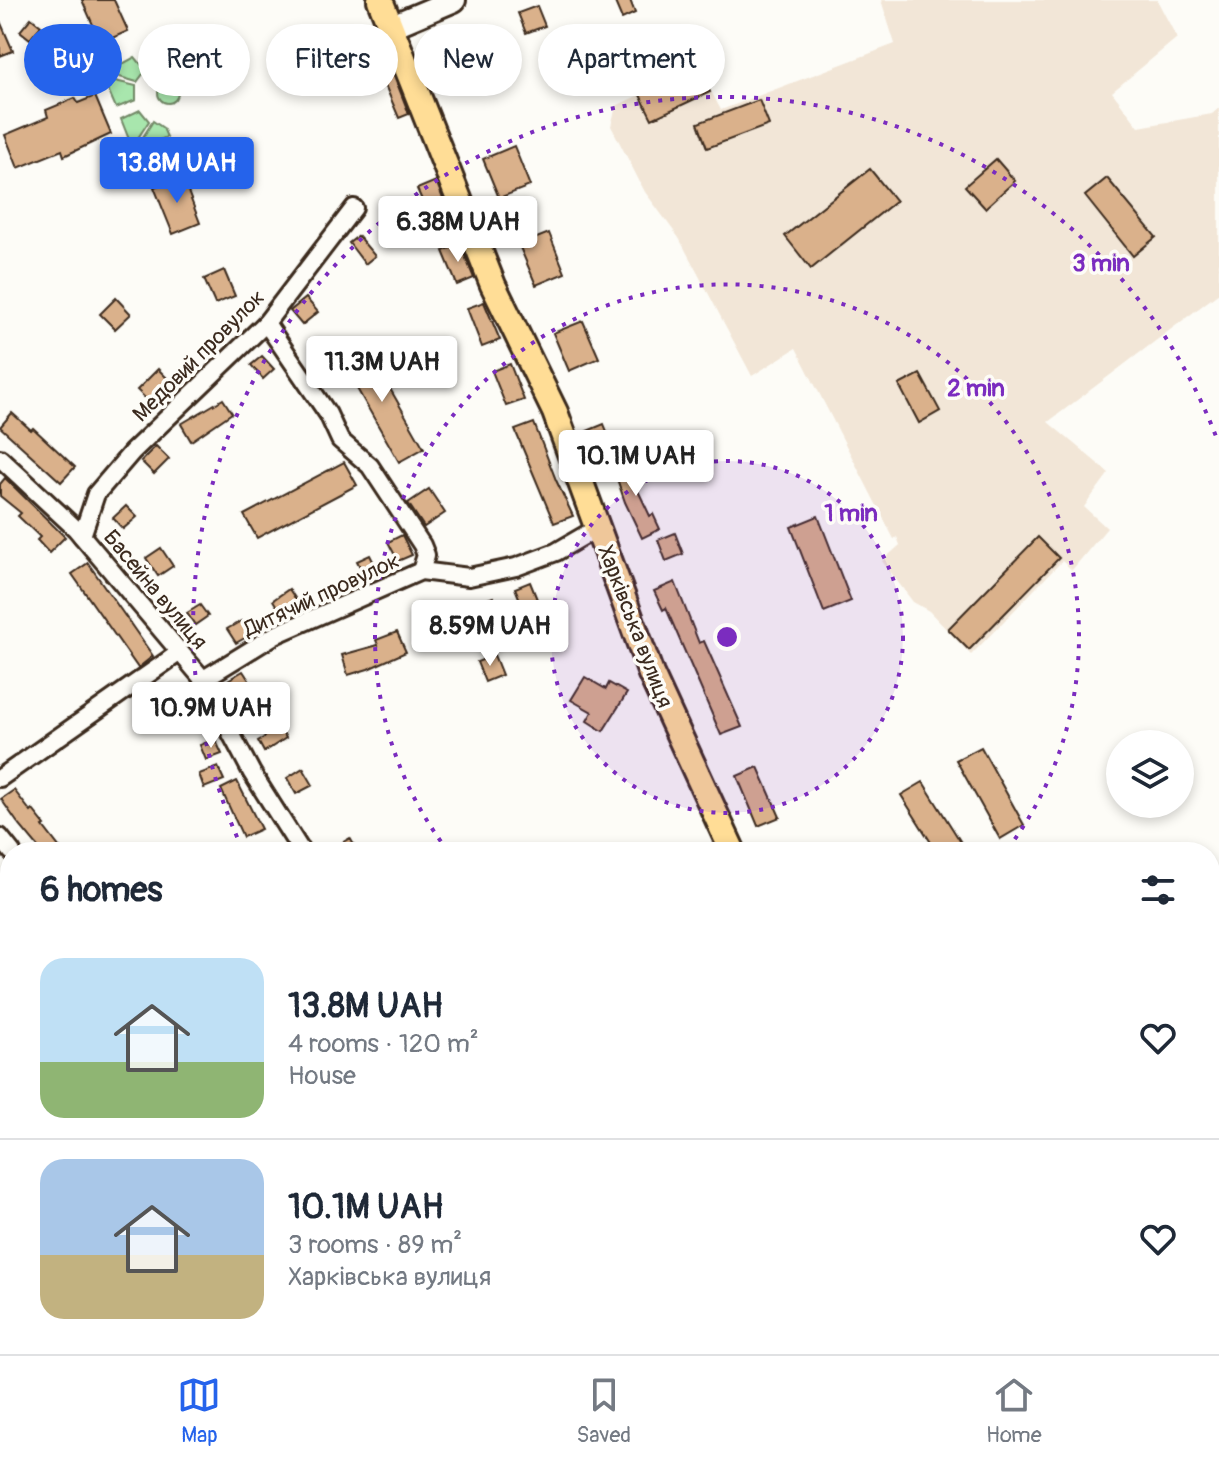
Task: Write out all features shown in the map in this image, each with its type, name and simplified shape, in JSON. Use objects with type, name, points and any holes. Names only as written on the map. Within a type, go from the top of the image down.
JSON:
[{"type":"main road","name":"Харківська вулиця","points":[[380,0],[389,24]]},
{"type":"main road","name":"Харківська вулиця","points":[[398,47],[493,285],[555,412],[651,674],[728,842]]},
{"type":"street","points":[[397,24],[454,0]]},
{"type":"street","name":"Медовий провулок","points":[[82,536],[96,494],[132,452],[266,323],[354,208]]},
{"type":"street","points":[[266,323],[328,414],[340,440],[370,466],[422,545],[426,555],[421,571]]},
{"type":"street","name":"Басейна вулиця","points":[[0,458],[82,536],[202,680],[252,773],[296,842]]},
{"type":"street","name":"Дитячий провулок","points":[[202,680],[275,635],[421,571],[469,577],[516,567],[556,552],[599,527]]},
{"type":"street","points":[[0,778],[180,652]]},
{"type":"shaded area","points":[[881,0],[1157,0],[1177,38],[1112,92],[1139,127],[1212,114],[1219,108],[1219,293],[1048,422],[1109,473],[1084,507],[1107,528],[1072,570],[1062,561],[971,655],[929,611],[913,602],[882,561],[900,545],[897,537],[894,539],[796,348],[752,376],[679,238],[645,192],[611,126],[616,106],[637,96],[714,96],[721,110],[895,44]]},
{"type":"green space","points":[[135,57],[138,61],[137,82],[122,78],[122,64]]},
{"type":"green space","points":[[122,83],[136,86],[136,100],[116,108],[111,96],[122,96]]},
{"type":"green space","points":[[178,96],[172,103],[164,103],[158,97]]},
{"type":"green space","points":[[140,110],[149,121],[132,147],[121,119]]},
{"type":"green space","points":[[153,121],[163,128],[167,137],[135,150]]},
{"type":"building","points":[[82,0],[114,0],[128,31],[122,34],[122,24],[93,24]]},
{"type":"building","points":[[614,0],[630,0],[635,13],[622,19]]},
{"type":"building","points":[[537,6],[544,24],[538,24],[538,29],[526,33],[518,13]]},
{"type":"building","points":[[0,21],[13,51],[0,56]]},
{"type":"building","points":[[398,86],[409,114],[399,118],[390,96],[398,96]]},
{"type":"building","points":[[95,96],[111,134],[64,156],[62,150],[18,168],[5,135],[48,117],[46,110],[75,98],[78,103]]},
{"type":"building","points":[[640,96],[701,96],[652,119]]},
{"type":"building","points":[[759,100],[769,125],[707,148],[698,123]]},
{"type":"building","points":[[514,146],[530,186],[499,198],[483,159]]},
{"type":"building","points":[[996,159],[1015,181],[985,208],[965,186]]},
{"type":"building","points":[[870,169],[896,201],[811,269],[785,236]]},
{"type":"building","points":[[182,176],[200,223],[173,234],[154,187]]},
{"type":"building","points":[[1107,178],[1156,237],[1133,256],[1085,196]]},
{"type":"building","points":[[436,181],[450,217],[433,225],[417,189]]},
{"type":"building","points":[[549,233],[565,273],[536,285],[519,245]]},
{"type":"building","points":[[358,236],[375,256],[365,264],[349,243]]},
{"type":"building","points":[[460,244],[474,278],[457,285],[443,251]]},
{"type":"building","points":[[224,270],[235,296],[215,304],[204,279]]},
{"type":"building","points":[[116,298],[131,314],[115,329],[100,314]]},
{"type":"building","points":[[306,298],[318,312],[302,325],[290,311]]},
{"type":"building","points":[[484,302],[500,340],[482,347],[467,308]]},
{"type":"building","points":[[583,321],[599,358],[569,371],[553,333]]},
{"type":"building","points":[[365,345],[424,448],[399,462],[340,359]]},
{"type":"building","points":[[262,356],[274,369],[263,379],[251,365]]},
{"type":"building","points":[[510,364],[524,400],[506,406],[492,371]]},
{"type":"building","points":[[158,369],[172,383],[151,404],[137,390]]},
{"type":"building","points":[[920,374],[940,411],[919,423],[899,385]]},
{"type":"building","points":[[223,399],[232,413],[191,441],[181,424]]},
{"type":"building","points":[[12,413],[75,467],[61,482],[0,427]]},
{"type":"building","points":[[534,423],[573,516],[554,523],[515,430]]},
{"type":"building","points":[[604,424],[610,439],[593,446],[587,431]]},
{"type":"building","points":[[156,446],[169,459],[154,474],[141,461]]},
{"type":"building","points":[[637,460],[644,478],[634,482],[650,516],[653,514],[660,529],[642,538],[614,470]]},
{"type":"building","points":[[344,462],[357,485],[257,538],[244,515]]},
{"type":"building","points":[[5,478],[65,537],[49,553],[37,540],[40,537],[18,516],[21,513],[0,496],[0,484]]},
{"type":"building","points":[[429,489],[445,513],[424,527],[408,503]]},
{"type":"building","points":[[126,506],[137,517],[123,529],[113,518]]},
{"type":"building","points":[[818,516],[851,601],[824,612],[791,527]]},
{"type":"building","points":[[675,533],[683,554],[666,561],[658,540]]},
{"type":"building","points":[[402,535],[412,555],[398,561],[388,542]]},
{"type":"building","points":[[1038,537],[1059,558],[969,650],[948,629]]},
{"type":"building","points":[[161,548],[173,566],[158,576],[146,558]]},
{"type":"building","points":[[370,555],[379,573],[366,579],[357,561]]},
{"type":"building","points":[[88,563],[153,656],[138,668],[72,574]]},
{"type":"building","points":[[530,582],[545,619],[525,627],[527,633],[492,647],[474,604],[493,597],[498,608],[520,600],[515,588]]},
{"type":"building","points":[[675,582],[699,643],[704,641],[742,727],[721,735],[666,608],[663,610],[654,591]]},
{"type":"building","points":[[289,589],[299,604],[282,615],[273,600]]},
{"type":"building","points":[[200,605],[208,616],[195,625],[187,613]]},
{"type":"building","points":[[241,621],[250,635],[236,643],[227,629]]},
{"type":"building","points":[[397,632],[406,652],[348,675],[342,655],[378,645],[376,640]]},
{"type":"building","points":[[494,655],[502,675],[485,682],[477,662]]},
{"type":"building","points":[[243,671],[262,700],[266,698],[275,712],[272,714],[286,738],[264,752],[258,741],[265,737],[239,692],[235,695],[226,681]]},
{"type":"building","points":[[585,677],[606,689],[609,683],[627,693],[603,731],[587,721],[592,712],[571,700]]},
{"type":"building","points":[[192,692],[204,710],[189,720],[177,702]]},
{"type":"building","points":[[215,739],[222,754],[206,760],[200,745]]},
{"type":"building","points":[[981,747],[1024,825],[1000,839],[956,760]]},
{"type":"building","points":[[218,767],[224,780],[204,788],[199,774]]},
{"type":"building","points":[[758,767],[780,817],[758,826],[737,776]]},
{"type":"building","points":[[303,768],[313,785],[296,794],[287,778]]},
{"type":"building","points":[[237,781],[261,829],[243,837],[221,789]]},
{"type":"building","points":[[923,782],[961,842],[931,842],[901,795]]},
{"type":"building","points":[[14,790],[45,825],[55,842],[34,842],[1,799]]}]
